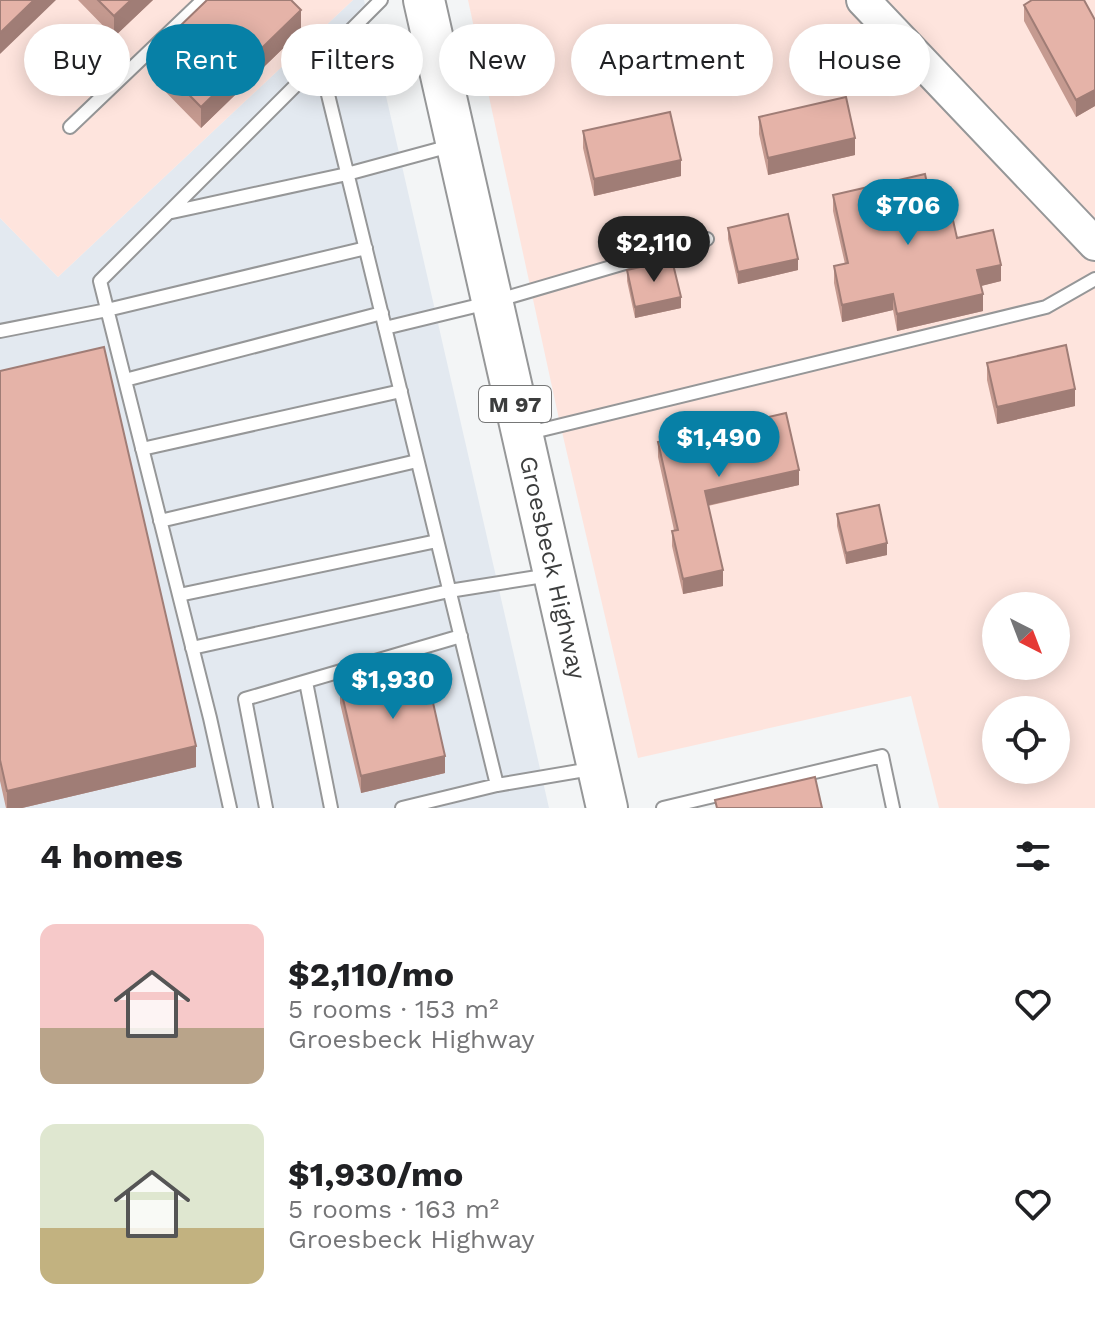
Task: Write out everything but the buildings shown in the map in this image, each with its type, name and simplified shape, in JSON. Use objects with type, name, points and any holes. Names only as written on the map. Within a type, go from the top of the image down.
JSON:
[{"type":"main road","name":"Groesbeck Highway","points":[[424,0],[607,808]]},
{"type":"street","points":[[863,0],[1095,244]]},
{"type":"lane","points":[[70,127],[203,0]]},
{"type":"lane","points":[[357,24],[381,0]]},
{"type":"lane","points":[[230,808],[100,281],[286,96]]},
{"type":"lane","points":[[328,96],[497,785]]},
{"type":"lane","points":[[169,212],[347,174],[457,144]]},
{"type":"lane","points":[[385,328],[492,302],[707,239]]},
{"type":"lane","points":[[0,331],[107,310],[366,248]]},
{"type":"lane","points":[[522,435],[1046,307],[1095,279]]},
{"type":"lane","points":[[125,380],[382,313]]},
{"type":"lane","points":[[142,449],[401,391]]},
{"type":"lane","points":[[160,521],[417,461]]},
{"type":"lane","points":[[179,595],[437,541]]},
{"type":"lane","points":[[192,648],[449,591],[553,575]]},
{"type":"lane","points":[[266,808],[245,699],[461,636]]},
{"type":"lane","points":[[306,682],[331,808]]},
{"type":"lane","points":[[663,808],[882,756],[893,808]]},
{"type":"lane","points":[[402,808],[497,785],[598,768]]},
{"type":"shaded area","points":[[0,0],[353,0],[327,24],[281,24],[281,68],[265,83],[265,24],[146,24],[146,96],[251,96],[58,277],[0,218]]},
{"type":"shaded area","points":[[353,0],[364,0],[369,24],[327,24]]},
{"type":"shaded area","points":[[468,0],[1095,0],[1095,808],[939,808],[911,696],[638,758],[559,419],[489,96],[555,96],[555,24],[473,24]]},
{"type":"shaded area","points":[[281,68],[281,96],[386,96],[549,808],[0,808],[0,218],[58,277],[251,96],[265,96],[265,83]]}]
